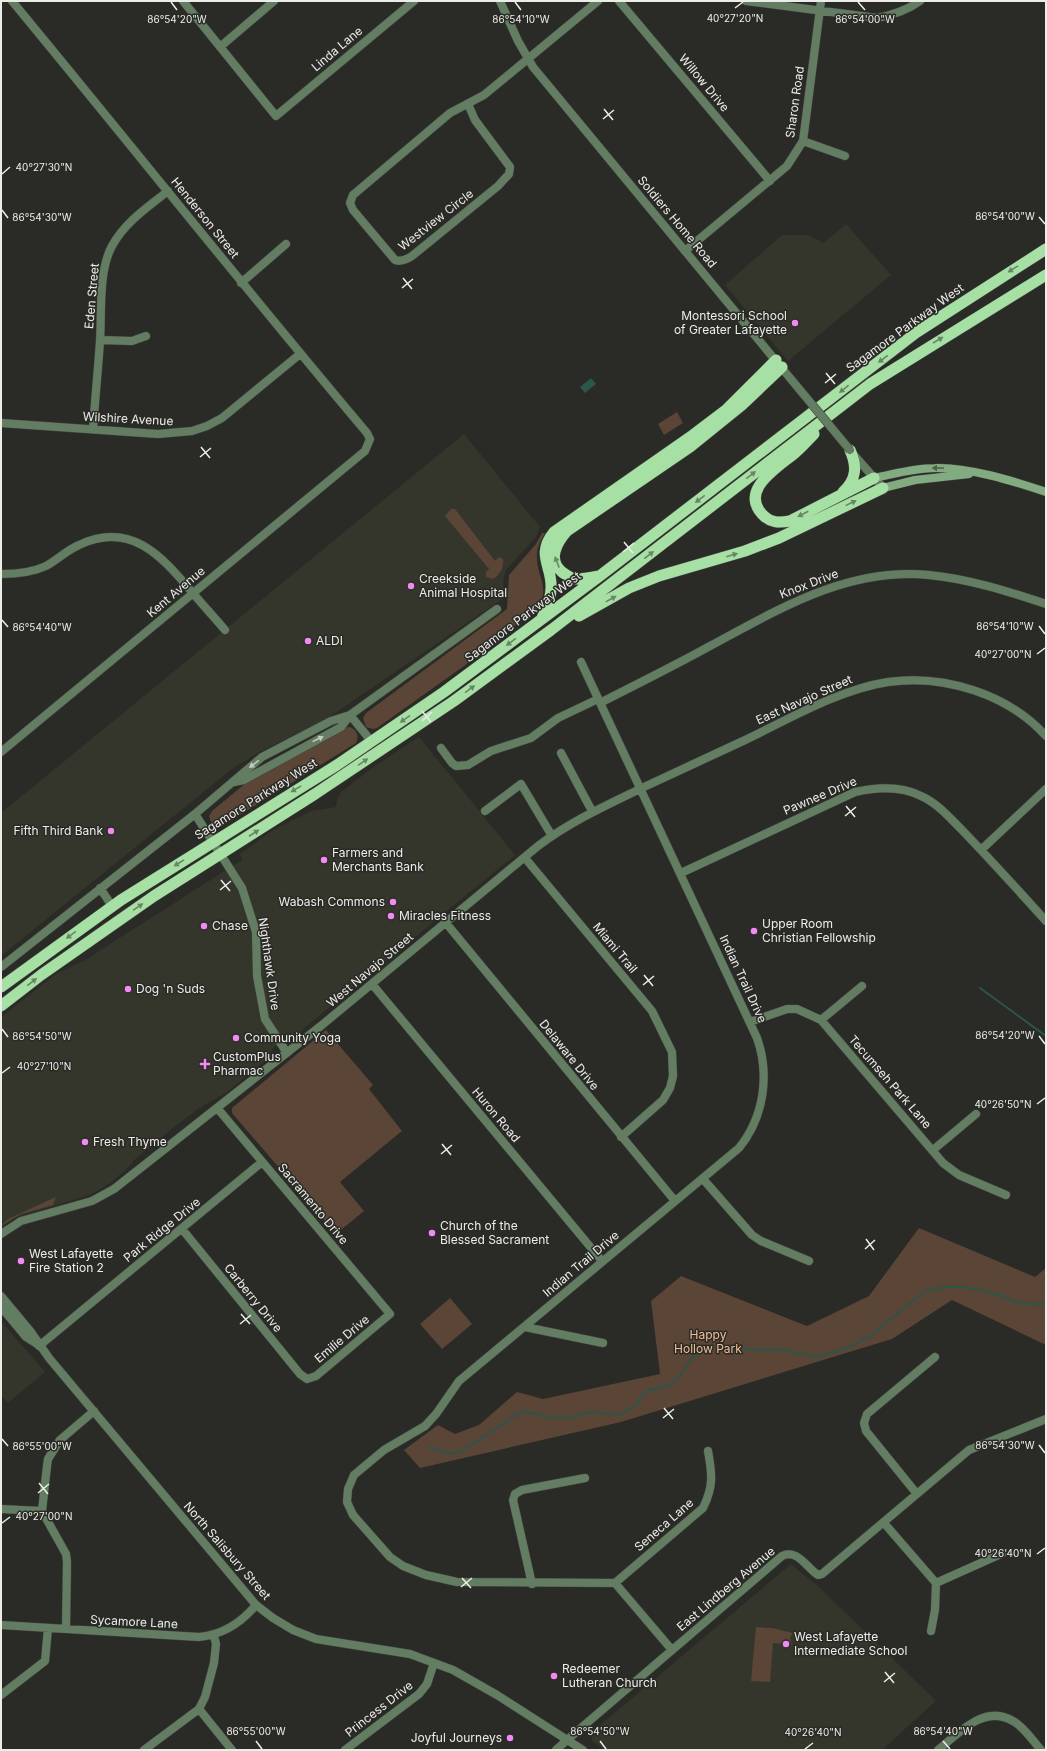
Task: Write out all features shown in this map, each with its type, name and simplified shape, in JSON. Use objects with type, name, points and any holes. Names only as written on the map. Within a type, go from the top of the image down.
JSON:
[{"type":"highway","name":"Sagamore Parkway West","points":[[1,987],[112,906],[372,742],[444,692],[602,575],[917,332],[1046,248]]},
{"type":"highway","name":"Sagamore Parkway West","points":[[1,1006],[41,975],[113,924],[454,701],[551,630],[870,384],[1046,275]]},
{"type":"highway","points":[[602,575],[576,579],[560,571],[554,560],[554,551],[558,540],[567,531],[713,430],[779,364]]},
{"type":"highway","points":[[542,619],[550,599],[552,587],[545,557],[546,546],[549,538],[554,532],[715,418],[779,364]]},
{"type":"highway","points":[[833,412],[798,451],[761,481],[757,489],[757,506],[766,518],[781,522],[790,521],[874,478]]},
{"type":"highway","points":[[838,496],[853,480],[855,470],[854,461],[850,450]]},
{"type":"highway","points":[[551,630],[629,588],[659,576],[745,552],[779,538],[883,488]]},
{"type":"main road","points":[[874,478],[909,470],[954,468],[1007,480],[1046,492]]},
{"type":"main road","points":[[883,488],[915,480],[976,474]]},
{"type":"street","name":"Henderson Street","points":[[12,1],[168,191],[241,283],[367,433],[370,439],[365,451]]},
{"type":"street","points":[[183,1],[220,47],[274,1]]},
{"type":"street","name":"Linda Lane","points":[[220,47],[276,116],[414,1]]},
{"type":"street","name":"Soldiers Home Road","points":[[500,1],[505,16],[528,59],[594,142],[883,488]]},
{"type":"street","name":"Westview Circle","points":[[468,104],[475,120],[510,167],[509,174],[498,186],[412,256],[399,261],[395,260],[353,210],[350,199],[358,189],[444,118],[468,104],[484,95],[598,1]]},
{"type":"street","name":"Willow Drive","points":[[619,1],[770,181]]},
{"type":"street","points":[[746,1],[877,18],[895,14],[910,8],[920,1]]},
{"type":"street","name":"Sharon Road","points":[[685,251],[787,166],[803,142],[821,1]]},
{"type":"street","points":[[803,142],[845,156]]},
{"type":"street","name":"Eden Street","points":[[93,429],[100,340],[102,290],[107,258],[118,237],[136,217],[168,191]]},
{"type":"street","points":[[241,283],[286,244]]},
{"type":"street","points":[[100,340],[132,341],[146,336]]},
{"type":"street","name":"Wilshire Avenue","points":[[1,423],[163,434],[181,433],[207,426],[222,418],[300,354]]},
{"type":"street","name":"Kent Avenue","points":[[1,752],[365,451]]},
{"type":"street","points":[[1,574],[29,572],[45,566],[78,545],[90,540],[106,537],[133,540],[152,549],[172,568],[225,630]]},
{"type":"street","name":"Knox Drive","points":[[441,748],[456,766],[468,765],[491,752],[531,738],[558,718],[588,702],[599,701],[804,597],[858,579],[892,575],[928,575],[993,586],[1046,604]]},
{"type":"street","points":[[1,967],[234,782],[244,780],[278,760],[330,734],[340,727],[350,715],[497,609]]},
{"type":"street","name":"Indian Trail Drive","points":[[581,662],[750,1022],[763,1058],[763,1084],[759,1114],[754,1125],[739,1148],[459,1381],[436,1414],[425,1426],[384,1450],[354,1475],[348,1489],[347,1502],[353,1514],[390,1557],[403,1566],[426,1575],[457,1582],[532,1584],[615,1583]]},
{"type":"street","name":"East Navajo Street","points":[[641,789],[844,694],[888,682],[924,681],[968,688],[1017,711],[1046,736]]},
{"type":"street","points":[[350,715],[372,742]]},
{"type":"street","points":[[561,753],[592,811]]},
{"type":"street","points":[[485,811],[521,784],[552,836]]},
{"type":"street","name":"Pawnee Drive","points":[[681,873],[855,792],[871,788],[906,790],[922,796],[936,805],[981,850],[1046,921]]},
{"type":"street","name":"West Navajo Street","points":[[1,1234],[21,1221],[92,1201],[114,1189],[288,1053],[552,836],[592,811],[641,789]]},
{"type":"street","points":[[981,850],[1046,789]]},
{"type":"street","name":"Nighthawk Drive","points":[[195,814],[242,888],[256,932],[257,976],[265,1019],[288,1053]]},
{"type":"street","name":"Miami Trail","points":[[525,858],[652,1011],[672,1052],[673,1076],[670,1088],[663,1100],[621,1137]]},
{"type":"street","points":[[100,888],[112,906]]},
{"type":"street","name":"Delaware Drive","points":[[446,923],[675,1201]]},
{"type":"street","name":"Huron Road","points":[[372,984],[602,1261]]},
{"type":"street","points":[[821,1020],[862,986]]},
{"type":"street","name":"Tecumseh Park Lane","points":[[750,1022],[792,1009],[800,1010],[821,1020],[943,1163],[959,1175],[1006,1195]]},
{"type":"street","name":"Sacramento Drive","points":[[218,1108],[390,1314]]},
{"type":"street","points":[[933,1150],[976,1114]]},
{"type":"street","name":"Park Ridge Drive","points":[[39,1346],[262,1162]]},
{"type":"street","points":[[703,1179],[752,1235],[761,1241],[809,1261]]},
{"type":"street","name":"Carberry Drive","points":[[182,1229],[300,1374],[307,1379]]},
{"type":"street","name":"North Salisbury Street","points":[[1,1296],[31,1332],[39,1346],[256,1605],[286,1626],[316,1639],[389,1650],[434,1663],[470,1678],[583,1750]]},
{"type":"street","name":"North Salisbury Street","points":[[1,1307],[26,1337],[39,1346]]},
{"type":"street","name":"Emilie Drive","points":[[307,1379],[316,1376],[390,1314]]},
{"type":"street","points":[[525,1327],[603,1343]]},
{"type":"street","points":[[917,1494],[866,1431],[864,1423],[867,1414],[935,1357]]},
{"type":"street","points":[[66,1630],[66,1554],[42,1511],[48,1459],[60,1440],[94,1411]]},
{"type":"street","name":"East Lindberg Avenue","points":[[556,1750],[782,1556],[790,1554],[796,1555],[813,1572],[818,1575],[822,1574],[969,1450],[1046,1419]]},
{"type":"street","name":"Seneca Lane","points":[[615,1583],[694,1518],[703,1508],[708,1497],[712,1478],[708,1451]]},
{"type":"street","points":[[532,1584],[513,1500],[515,1494],[522,1490],[585,1478]]},
{"type":"street","points":[[1,1509],[42,1511]]},
{"type":"street","points":[[884,1523],[936,1583],[935,1610],[931,1631]]},
{"type":"street","points":[[936,1583],[1003,1554]]},
{"type":"street","points":[[615,1583],[672,1650]]},
{"type":"street","name":"Sycamore Lane","points":[[1,1625],[199,1638],[214,1636],[241,1620],[256,1605]]},
{"type":"street","points":[[1,1695],[45,1661],[48,1628]]},
{"type":"street","points":[[144,1750],[199,1709],[205,1697],[214,1663],[216,1648],[214,1636]]},
{"type":"street","name":"Princess Drive","points":[[345,1750],[419,1694],[427,1684],[434,1663]]},
{"type":"street","points":[[199,1709],[232,1750]]},
{"type":"street","points":[[938,1750],[977,1720],[993,1714],[1014,1721],[1041,1750]]},
{"type":"shaded area","name":"Montessori School of Greater Lafayette","points":[[846,224],[891,275],[788,361],[725,285],[782,235],[809,235],[823,243]]},
{"type":"shaded area","points":[[591,378],[596,384],[585,393],[580,387]]},
{"type":"shaded area","points":[[464,434],[540,527],[536,537],[506,570],[503,580],[505,597],[325,720],[259,752],[232,769],[1,956],[1,813]]},
{"type":"shaded area","points":[[419,737],[515,855],[297,1034],[290,1035],[272,1049],[270,1057],[227,1092],[198,1109],[173,1128],[133,1161],[131,1165],[110,1183],[90,1195],[14,1218],[1,1228],[1,1017],[56,974],[85,960],[242,860],[240,854],[273,830],[311,811],[336,807],[337,800],[341,792],[375,766]]},
{"type":"shaded area","points":[[1,1321],[45,1372],[8,1403],[1,1395]]},
{"type":"shaded area","name":"West Lafayette Intermediate School","points":[[791,1564],[819,1587],[936,1701],[882,1750],[607,1750],[593,1742],[591,1737],[592,1732]]},
{"type":"green space","points":[[677,412],[683,423],[664,435],[658,424]]},
{"type":"green space","points":[[451,509],[455,509],[495,561],[499,557],[503,559],[501,570],[493,579],[486,577],[486,572],[489,569],[445,516]]},
{"type":"green space","points":[[542,533],[545,533],[539,545],[537,554],[543,595],[537,608],[464,666],[377,728],[373,729],[366,727],[363,718],[366,713],[507,609],[509,575],[536,544]]},
{"type":"green space","points":[[350,727],[355,730],[357,734],[356,743],[222,826],[217,827],[211,822],[209,816],[212,811],[252,778],[343,728]]},
{"type":"green space","points":[[326,1030],[373,1085],[369,1089],[402,1131],[340,1182],[364,1211],[336,1234],[232,1113],[232,1108]]},
{"type":"green space","points":[[56,1197],[53,1205],[21,1214],[1,1226],[8,1219]]},
{"type":"green space","name":"Happy Hollow Park","points":[[919,1228],[1035,1277],[1046,1268],[1046,1345],[952,1300],[892,1339],[621,1422],[420,1468],[404,1450],[438,1425],[455,1434],[479,1425],[517,1392],[543,1399],[660,1374],[651,1301],[681,1276],[807,1326],[869,1296]]},
{"type":"green space","points":[[450,1298],[472,1324],[442,1349],[420,1324]]},
{"type":"green space","points":[[756,1627],[772,1628],[793,1633],[790,1638],[792,1645],[773,1643],[770,1682],[751,1681]]},
{"type":"waterway","points":[[980,988],[1046,1036]]},
{"type":"waterway","points":[[429,1446],[444,1452],[460,1452],[523,1411],[553,1418],[567,1418],[592,1412],[620,1415],[637,1405],[640,1397],[648,1390],[670,1385],[682,1373],[692,1358],[707,1348],[784,1350],[817,1357],[847,1348],[870,1336],[925,1291],[946,1287],[965,1287],[1000,1295],[1018,1303],[1037,1304],[1046,1302]]},
{"type":"place","name":"Montessori School of Greater Lafayette","points":[[795,323]]},
{"type":"place","name":"Creekside Animal Hospital","points":[[411,586]]},
{"type":"place","name":"ALDI","points":[[308,641]]},
{"type":"place","name":"Fifth Third Bank","points":[[111,831]]},
{"type":"place","name":"Farmers and Merchants Bank","points":[[324,860]]},
{"type":"place","name":"Wabash Commons","points":[[393,902]]},
{"type":"place","name":"Miracles Fitness","points":[[391,916]]},
{"type":"place","name":"Chase","points":[[204,926]]},
{"type":"place","name":"Upper Room Christian Fellowship","points":[[754,931]]},
{"type":"place","name":"Dog 'n Suds","points":[[128,989]]},
{"type":"place","name":"Community Yoga","points":[[236,1038]]},
{"type":"place","name":"CustomPlus Pharmac","points":[[205,1064]]},
{"type":"place","name":"Fresh Thyme","points":[[85,1142]]},
{"type":"place","name":"Church of the Blessed Sacrament","points":[[432,1233]]},
{"type":"place","name":"West Lafayette Fire Station 2","points":[[21,1261]]},
{"type":"place","name":"West Lafayette Intermediate School","points":[[786,1644]]},
{"type":"place","name":"Redeemer Lutheran Church","points":[[554,1676]]},
{"type":"place","name":"Joyful Journeys","points":[[510,1738]]}]
